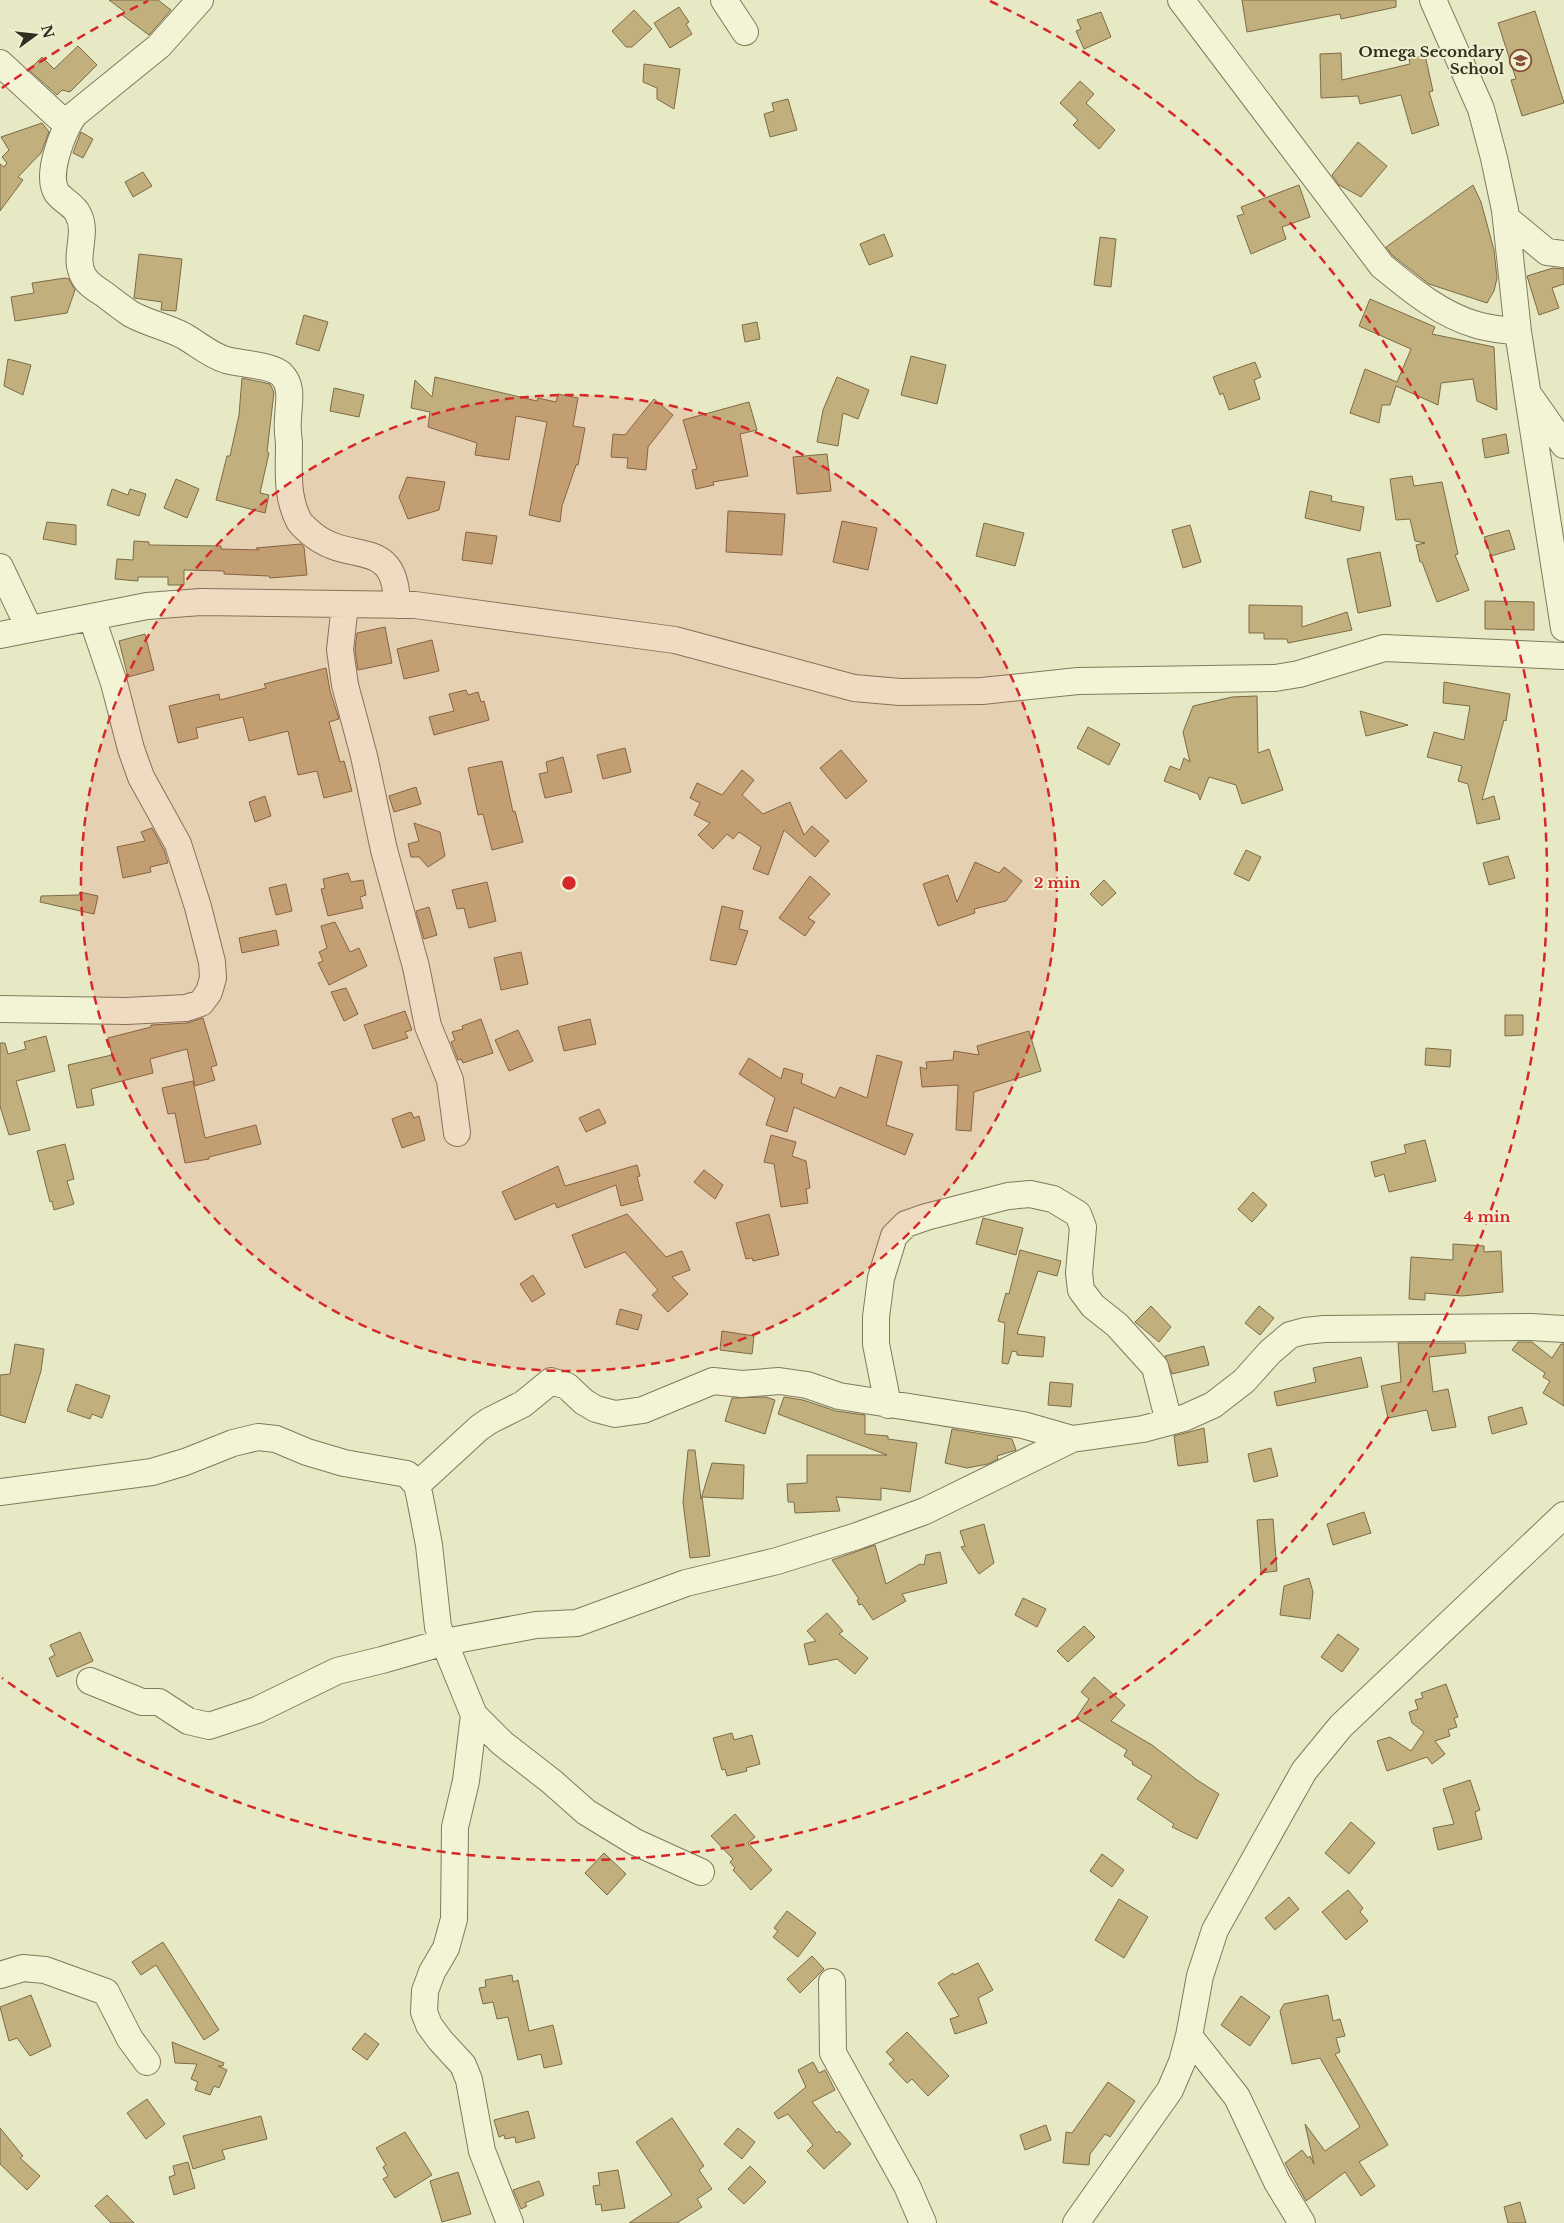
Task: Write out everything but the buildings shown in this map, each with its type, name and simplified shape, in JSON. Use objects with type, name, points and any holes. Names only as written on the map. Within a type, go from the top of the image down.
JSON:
[{"type":"street","points":[[200,0],[159,46],[74,115],[67,125],[52,176],[57,192],[78,213],[81,222],[78,254],[79,268],[85,279],[132,314],[180,334],[206,351],[224,359],[272,369],[280,373],[287,383],[290,392],[288,476],[292,506],[300,524],[322,542],[376,557],[390,567],[397,586],[397,605]]},
{"type":"street","points":[[724,0],[745,32]]},
{"type":"street","points":[[1181,0],[1382,266],[1417,295],[1463,321],[1478,326],[1518,332]]},
{"type":"street","points":[[1434,0],[1481,109],[1494,158],[1506,218],[1518,332],[1564,628]]},
{"type":"street","points":[[0,63],[32,90],[67,125]]},
{"type":"street","points":[[1506,218],[1547,252],[1564,254]]},
{"type":"street","points":[[1528,393],[1564,445]]},
{"type":"street","points":[[0,566],[29,628]]},
{"type":"street","points":[[0,636],[29,628],[92,618],[147,606],[201,602],[415,605],[675,640],[854,688],[900,692],[982,691],[1078,681],[1275,678],[1299,674],[1384,648],[1564,656]]},
{"type":"street","points":[[345,604],[340,650],[345,685],[364,756],[384,850],[416,967],[428,1026],[450,1080],[457,1133]]},
{"type":"street","points":[[0,1009],[126,1011],[186,1008],[201,1003],[209,992],[214,978],[212,962],[198,907],[178,844],[141,777],[130,749],[114,683],[92,618]]},
{"type":"street","points":[[888,1405],[876,1344],[876,1317],[881,1278],[894,1236],[906,1224],[926,1217],[1008,1196],[1030,1194],[1053,1199],[1078,1214],[1083,1227],[1079,1273],[1081,1290],[1093,1306],[1116,1325],[1155,1367],[1169,1422]]},
{"type":"street","points":[[90,1681],[142,1702],[159,1702],[188,1721],[209,1726],[257,1710],[337,1671],[445,1642],[536,1625],[577,1623],[686,1584],[777,1561],[857,1536],[925,1511],[1072,1440],[1143,1429],[1184,1418],[1213,1405],[1244,1381],[1270,1352],[1290,1335],[1305,1331],[1564,1328]]},
{"type":"street","points":[[417,1485],[479,1428],[523,1404],[551,1380],[567,1386],[584,1402],[596,1409],[615,1414],[644,1410],[699,1385],[717,1380],[742,1384],[794,1382],[839,1396],[1023,1425],[1072,1440]]},
{"type":"street","points":[[0,1492],[152,1472],[185,1462],[233,1443],[258,1437],[276,1439],[307,1452],[344,1463],[407,1474],[417,1485],[429,1545],[436,1614],[474,1715],[502,1743],[551,1781],[586,1812],[605,1825],[663,1856],[701,1872]]},
{"type":"street","points":[[1076,2223],[1170,2090],[1182,2062],[1189,2036],[1200,1976],[1214,1930],[1304,1771],[1341,1726],[1564,1515]]},
{"type":"street","points":[[474,1715],[466,1781],[455,1827],[454,1919],[446,1948],[432,1972],[425,1991],[424,2012],[429,2025],[440,2040],[463,2065],[469,2080],[482,2151],[510,2223]]},
{"type":"street","points":[[0,1975],[23,1968],[45,1970],[106,1992],[130,2039],[147,2062]]},
{"type":"street","points":[[832,1982],[833,2053],[907,2186],[923,2223]]},
{"type":"street","points":[[1189,2036],[1237,2097],[1277,2182],[1302,2223]]},
{"type":"place","name":"Omega Secondary School","points":[[1520,61]]}]
